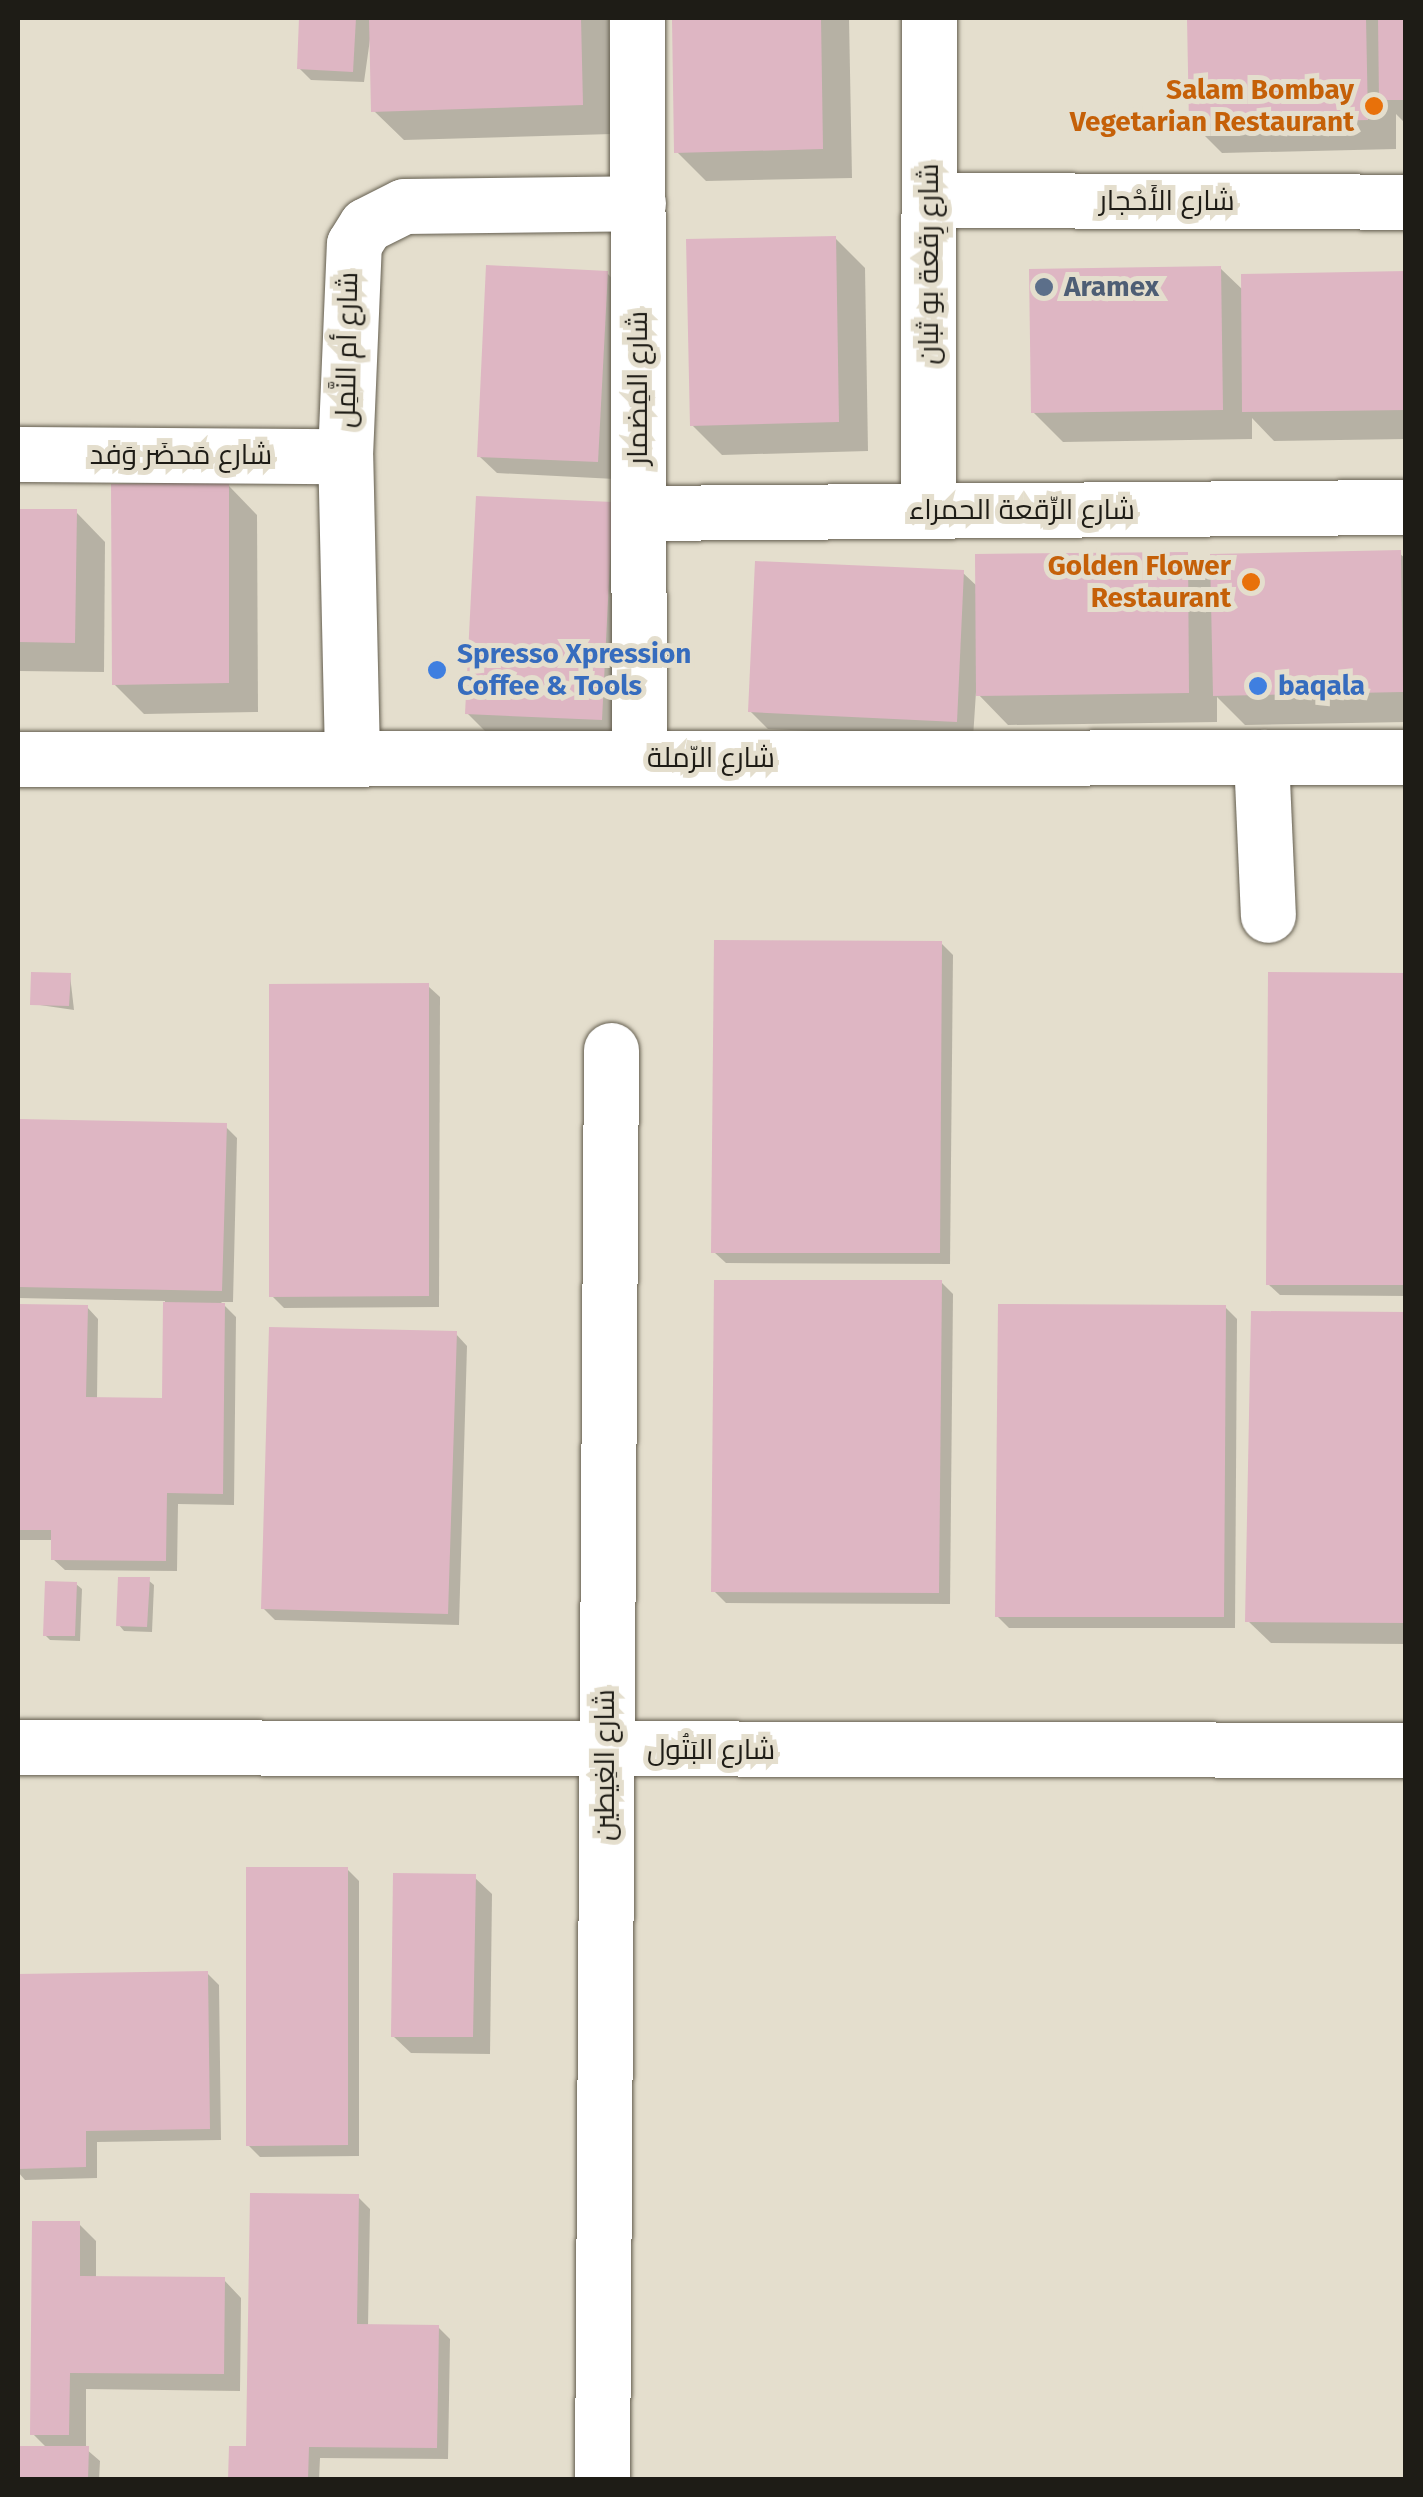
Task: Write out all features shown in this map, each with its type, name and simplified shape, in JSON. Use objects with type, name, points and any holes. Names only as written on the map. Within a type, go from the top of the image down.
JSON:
[{"type":"street","name":"شارع المِضمار","points":[[637,18],[639,758]]},
{"type":"street","name":"شارع رِقعة بو ثبان","points":[[928,511],[930,18]]},
{"type":"street","name":"شارع الأَحْجار","points":[[929,200],[1406,202]]},
{"type":"street","name":"شارع أم النَّمِل","points":[[352,755],[345,456],[348,262],[366,225],[382,214],[424,204],[638,203]]},
{"type":"street","name":"شارع مَحضَر وَفد","points":[[18,454],[345,456]]},
{"type":"street","name":"شارع الرِّقعة الحمراء","points":[[638,513],[1406,507]]},
{"type":"street","name":"شارع الرّملة","points":[[18,759],[352,755],[1406,757]]},
{"type":"street","points":[[1261,758],[1268,915]]},
{"type":"street","name":"شارع الغِيطين","points":[[602,2480],[611,1050]]},
{"type":"street","name":"شارع البَتُول","points":[[18,1747],[1406,1750]]},
{"type":"building","points":[[299,18],[356,18],[353,72],[297,69]]},
{"type":"building","points":[[369,18],[581,18],[583,105],[371,112]]},
{"type":"building","points":[[672,18],[821,18],[823,149],[674,153]]},
{"type":"building","points":[[1187,18],[1366,18],[1368,120],[1189,124]]},
{"type":"building","points":[[1378,18],[1406,18],[1406,100],[1379,100]]},
{"type":"building","points":[[836,236],[839,422],[690,426],[686,239]]},
{"type":"building","points":[[486,265],[608,271],[598,462],[477,457]]},
{"type":"building","points":[[1221,266],[1223,410],[1031,413],[1029,269]]},
{"type":"building","points":[[1406,271],[1406,410],[1242,412],[1241,274]]},
{"type":"building","points":[[229,482],[229,683],[112,685],[111,484]]},
{"type":"building","points":[[476,496],[613,502],[602,720],[465,714]]},
{"type":"building","points":[[18,509],[77,509],[75,643],[18,642]]},
{"type":"building","points":[[1401,550],[1403,692],[1213,696],[1210,554]]},
{"type":"building","points":[[1188,552],[1189,693],[976,696],[975,554]]},
{"type":"building","points":[[755,561],[964,570],[957,722],[748,712]]},
{"type":"building","points":[[714,940],[942,941],[940,1253],[711,1253]]},
{"type":"building","points":[[31,972],[71,973],[69,1006],[30,1005]]},
{"type":"building","points":[[1268,972],[1406,973],[1406,1285],[1266,1285]]},
{"type":"building","points":[[429,983],[429,1296],[269,1297],[269,984]]},
{"type":"building","points":[[18,1119],[227,1123],[222,1291],[18,1287]]},
{"type":"building","points":[[714,1280],[942,1280],[939,1593],[711,1592]]},
{"type":"building","points":[[163,1302],[225,1303],[223,1494],[167,1493],[166,1561],[51,1560],[51,1530],[18,1530],[18,1304],[88,1305],[86,1397],[162,1398]]},
{"type":"building","points":[[998,1304],[1226,1305],[1224,1617],[995,1617]]},
{"type":"building","points":[[1251,1311],[1406,1312],[1406,1623],[1245,1622]]},
{"type":"building","points":[[269,1327],[457,1331],[448,1614],[261,1609]]},
{"type":"building","points":[[118,1577],[150,1577],[147,1627],[116,1626]]},
{"type":"building","points":[[45,1581],[77,1582],[75,1636],[43,1636]]},
{"type":"building","points":[[246,1867],[348,1867],[348,2145],[246,2146]]},
{"type":"building","points":[[393,1873],[476,1874],[473,2037],[391,2037]]},
{"type":"building","points":[[208,1971],[210,2129],[86,2131],[86,2167],[18,2169],[18,1974]]},
{"type":"building","points":[[250,2193],[359,2194],[357,2324],[439,2325],[437,2448],[309,2447],[308,2480],[228,2480],[229,2446],[246,2446]]},
{"type":"building","points":[[32,2221],[80,2221],[80,2276],[225,2277],[224,2374],[70,2373],[69,2435],[30,2435]]},
{"type":"building","points":[[18,2446],[89,2446],[88,2480],[18,2480]]},
{"type":"place","name":"Salam Bombay Vegetarian Restaurant","points":[[1374,106]]},
{"type":"place","name":"Aramex","points":[[1044,287]]},
{"type":"place","name":"Golden Flower Restaurant","points":[[1251,582]]},
{"type":"place","name":"Spresso Xpression Coffee & Tools","points":[[437,670]]},
{"type":"place","name":"baqala","points":[[1258,686]]}]
